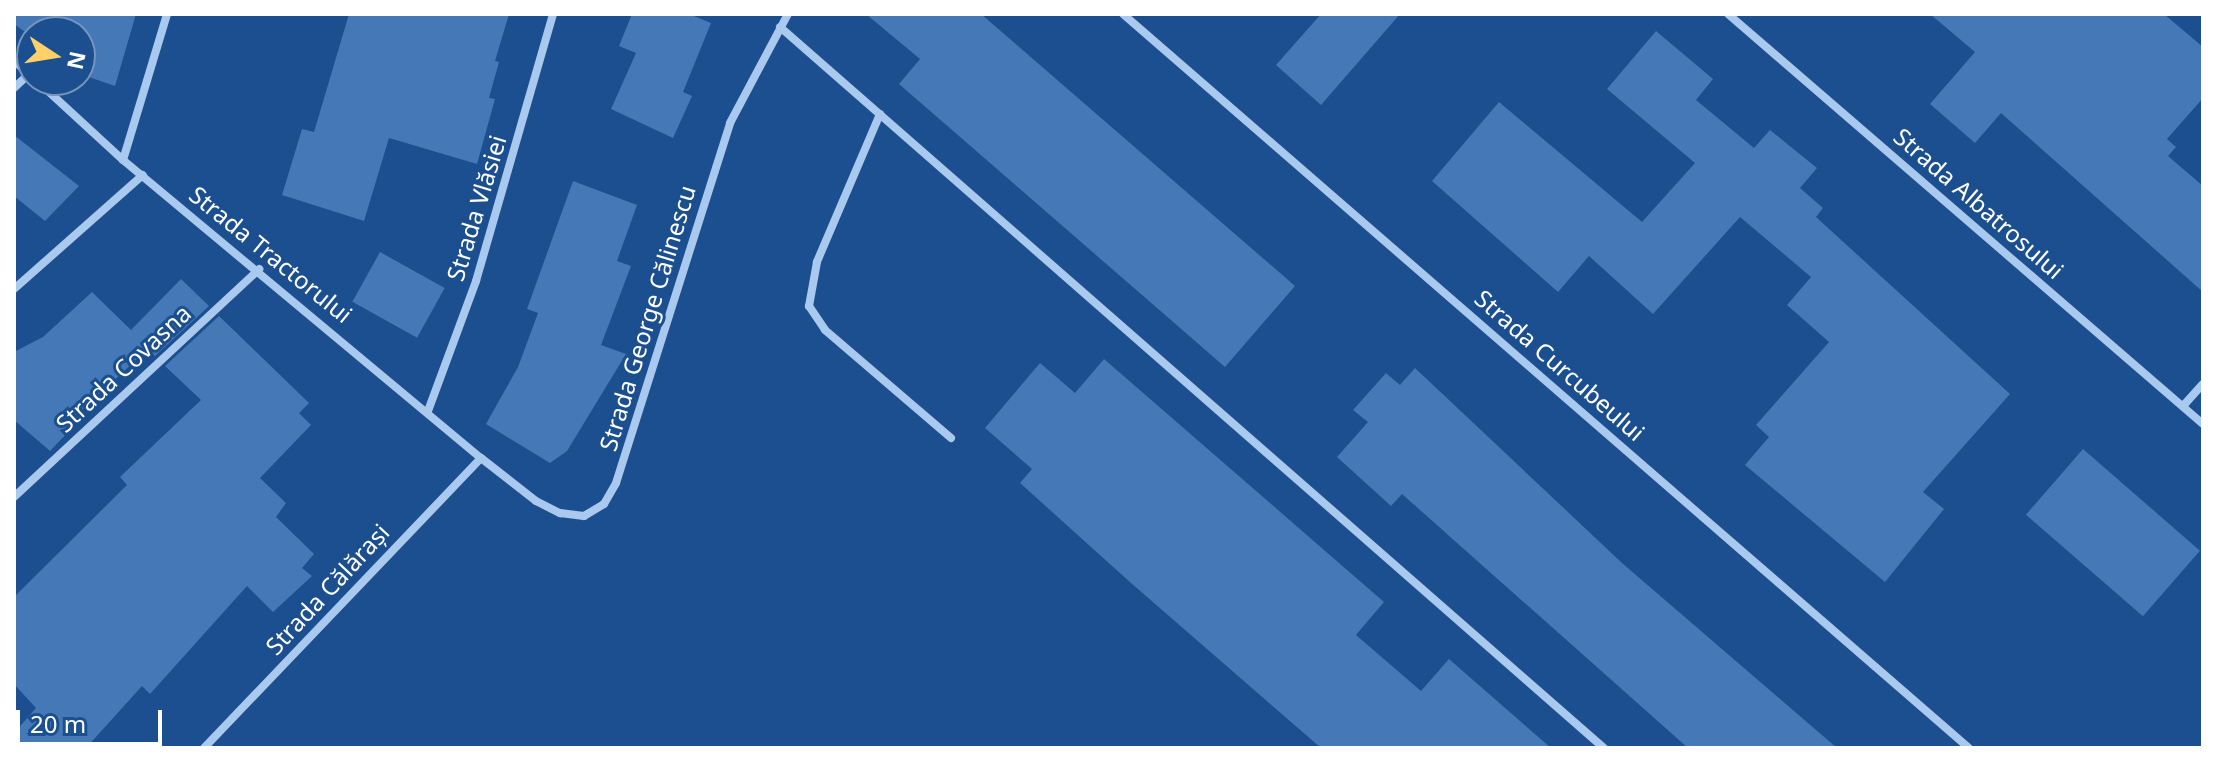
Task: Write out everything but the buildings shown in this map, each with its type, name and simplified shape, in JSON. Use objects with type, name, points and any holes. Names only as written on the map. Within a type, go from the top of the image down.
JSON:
[{"type":"street","points":[[123,160],[167,14]]},
{"type":"street","name":"Strada Vlăsiei","points":[[428,411],[476,281],[553,14]]},
{"type":"street","name":"Strada George Călinescu","points":[[481,458],[560,513],[584,516],[604,504],[630,444],[730,123],[788,14]]},
{"type":"street","name":"Strada Curcubeului","points":[[1123,14],[1969,748]]},
{"type":"street","name":"Strada Albatrosului","points":[[1728,14],[2203,424]]},
{"type":"street","points":[[780,27],[1604,748]]},
{"type":"street","name":"Strada Tractorului","points":[[53,96],[123,160],[259,269],[481,458]]},
{"type":"street","points":[[880,114],[817,262],[809,306],[825,330],[951,438]]},
{"type":"street","points":[[14,289],[143,175]]},
{"type":"street","name":"Strada Covasna","points":[[14,497],[259,269]]},
{"type":"street","points":[[2183,406],[2203,384]]},
{"type":"street","name":"Strada Călărași","points":[[204,748],[481,458]]}]
